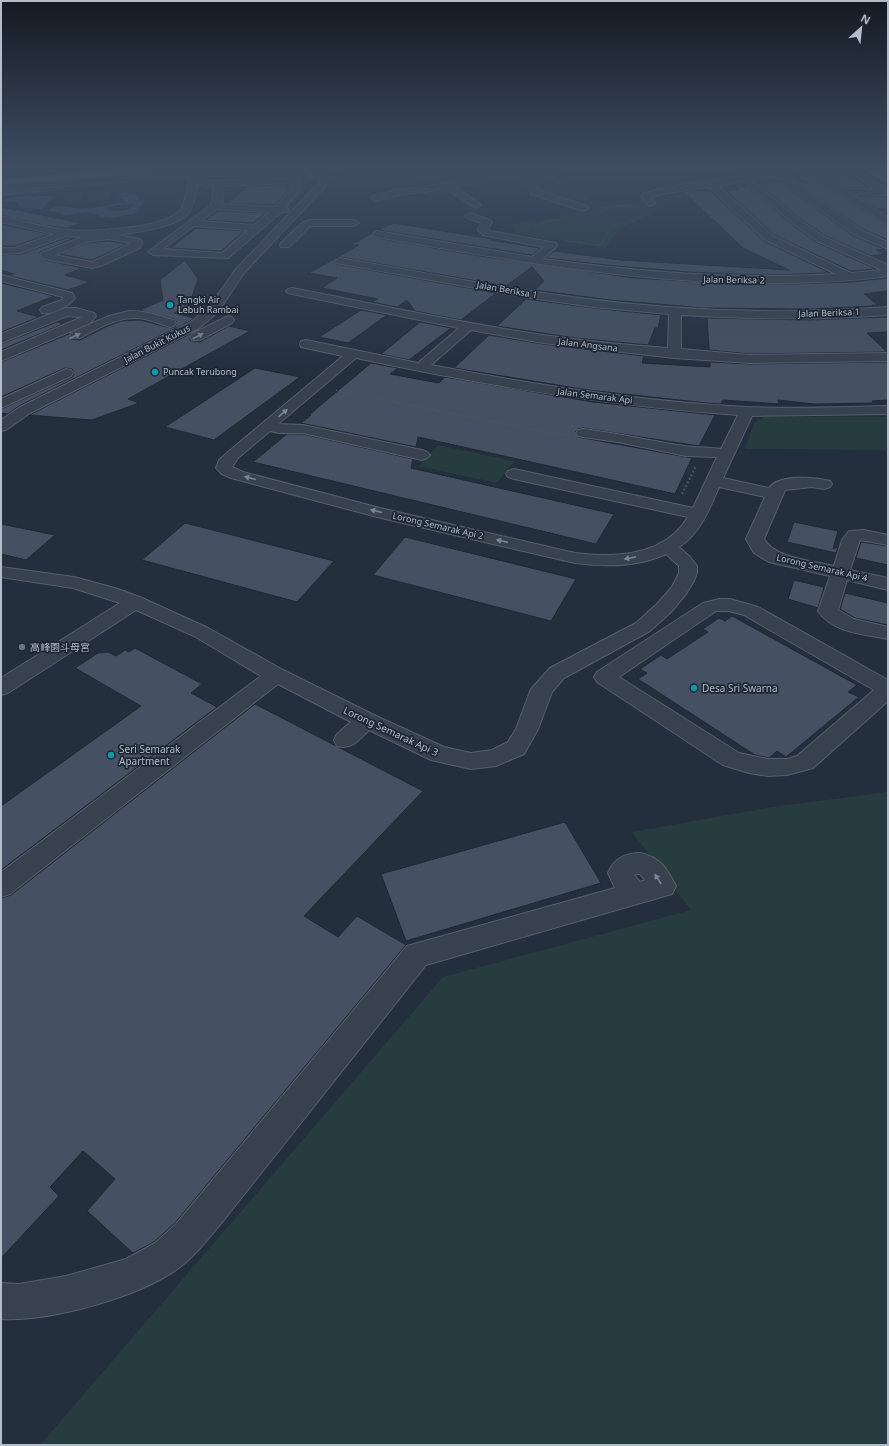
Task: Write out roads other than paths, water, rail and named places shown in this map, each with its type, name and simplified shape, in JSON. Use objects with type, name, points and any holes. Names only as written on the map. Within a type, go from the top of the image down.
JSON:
[{"type":"street","points":[[103,236],[87,238],[45,255],[56,259],[92,265],[135,247],[136,242],[111,236]]},
{"type":"street","points":[[131,240],[143,236]]},
{"type":"street","points":[[173,236],[153,252],[224,256],[259,236]]},
{"type":"street","name":"Jalan Bukit Kukus","points":[[1,427],[55,391],[72,374],[196,316],[226,272],[261,236]]},
{"type":"street","name":"Jalan Bukit Kukus","points":[[1,416],[15,408],[55,391],[195,325],[214,309],[261,236]]},
{"type":"street","points":[[276,236],[290,239]]},
{"type":"street","points":[[283,247],[293,236]]},
{"type":"street","name":"Jalan Beriksa 2","points":[[391,236],[534,261],[650,276],[712,280],[787,280],[850,277],[888,273]]},
{"type":"street","points":[[506,236],[552,245],[534,261]]},
{"type":"street","points":[[767,236],[850,277]]},
{"type":"street","points":[[817,236],[888,269]]},
{"type":"street","points":[[867,236],[888,246]]},
{"type":"street","points":[[1,251],[16,251],[53,237]]},
{"type":"street","name":"Jalan Beriksa 1","points":[[340,261],[552,298],[607,305],[675,311],[760,315],[888,311]]},
{"type":"street","points":[[571,278],[580,268]]},
{"type":"street","points":[[1,329],[66,302],[69,298],[68,295],[62,293],[3,279]]},
{"type":"street","points":[[552,298],[562,288]]},
{"type":"street","name":"Jalan Angsana","points":[[292,291],[468,326],[543,339],[604,347],[674,354],[757,359],[888,357]]},
{"type":"street","points":[[674,354],[675,311]]},
{"type":"street","points":[[1,339],[66,312],[76,312],[90,316],[86,320],[1,357]]},
{"type":"street","points":[[1,369],[116,317],[136,314],[170,323],[155,330]]},
{"type":"street","points":[[55,391],[76,398],[228,320]]},
{"type":"street","points":[[420,368],[468,326]]},
{"type":"street","name":"Jalan Semarak Api","points":[[306,344],[420,368],[556,391],[648,403],[747,411],[888,410]]},
{"type":"street","name":"Lorong Semarak Api 2","points":[[353,354],[225,463],[224,468],[228,471],[377,512],[575,558],[595,561],[614,561],[635,558],[667,547],[678,540],[687,531],[698,514],[747,411]]},
{"type":"street","points":[[1,404],[72,374]]},
{"type":"street","points":[[268,426],[279,429],[303,429],[422,455]]},
{"type":"street","points":[[579,436],[618,437],[686,451],[707,451],[726,454]]},
{"type":"street","points":[[514,474],[698,514]]},
{"type":"street","points":[[714,481],[775,494],[778,487],[782,485],[812,482],[824,484]]},
{"type":"street","name":"Lorong Semarak Api 4","points":[[775,494],[755,539],[760,549],[775,558],[888,584]]},
{"type":"street","points":[[888,540],[864,535],[855,535],[851,540],[828,611],[832,617],[842,622],[888,633]]},
{"type":"street","name":"Lorong Semarak Api 3","points":[[1,572],[74,583],[111,593],[135,602],[201,632],[276,674],[366,720],[439,754],[471,761],[496,758],[516,748],[527,729],[542,689],[550,679],[558,673],[643,627],[653,619],[686,582],[688,573],[688,566],[667,547]]},
{"type":"street","points":[[1,688],[135,602]]},
{"type":"street","points":[[580,661],[604,677],[731,759],[743,763],[782,768],[794,767],[805,762],[888,689],[751,611],[730,605],[710,607],[604,677]]},
{"type":"street","points":[[1,886],[276,674]]},
{"type":"street","points":[[345,740],[366,720]]},
{"type":"street","points":[[1,1301],[19,1302],[66,1294],[133,1275],[167,1255],[188,1236],[215,1204],[417,955],[634,894]]},
{"type":"place","name":"Tangki Air Lebuh Rambai","points":[[170,305]]},
{"type":"place","name":"Puncak Terubong","points":[[155,372]]},
{"type":"place","name":"高峰園斗母宮","points":[[22,647]]},
{"type":"place","name":"Desa Sri Swarna","points":[[694,688]]},
{"type":"place","name":"Seri Semarak Apartment","points":[[111,755]]}]
